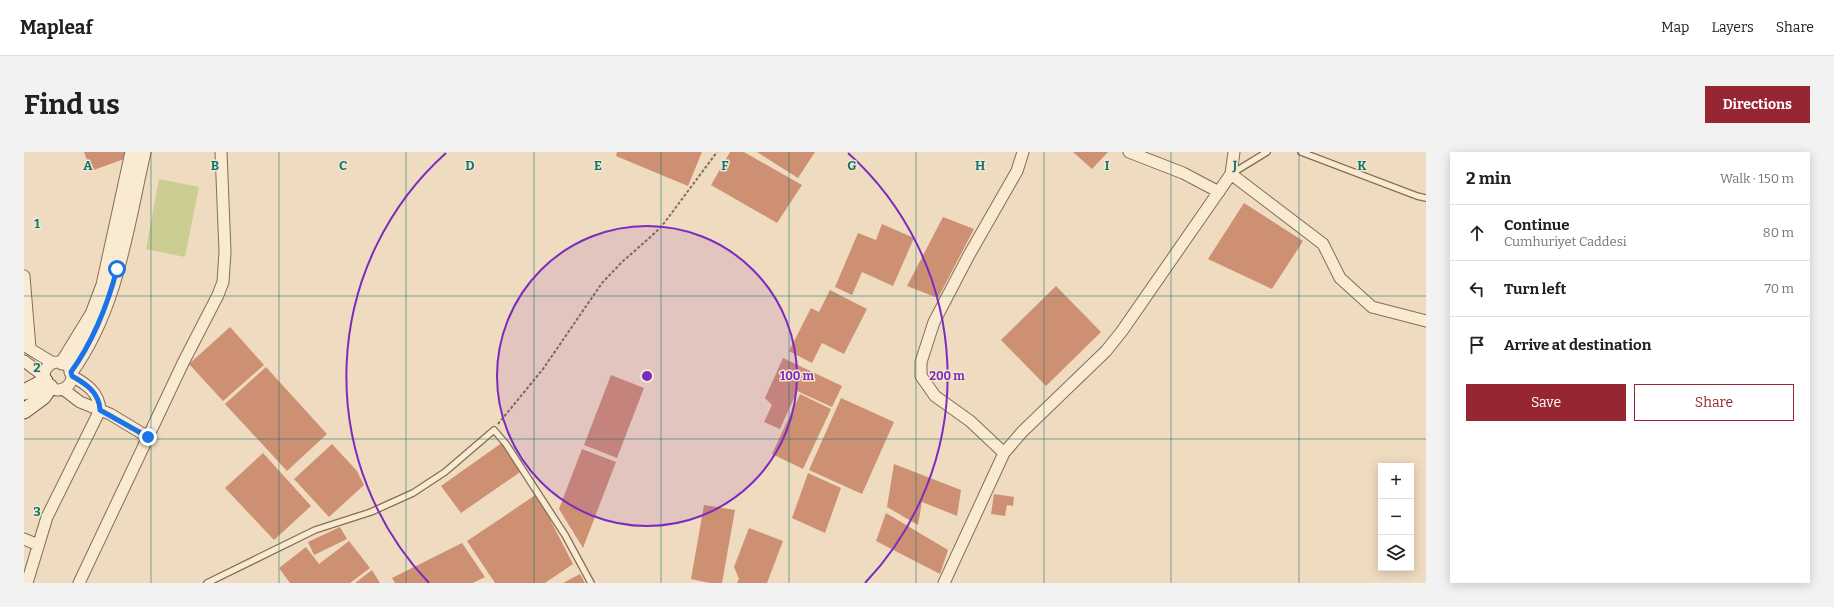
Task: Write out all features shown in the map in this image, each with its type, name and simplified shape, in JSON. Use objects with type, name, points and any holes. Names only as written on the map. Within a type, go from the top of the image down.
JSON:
[{"type":"main road","points":[[24,392],[50,383]]},
{"type":"main road","points":[[24,411],[43,397],[50,383]]},
{"type":"street","points":[[50,383],[70,384],[65,368],[88,321],[103,285],[132,152]]},
{"type":"street","points":[[50,383],[47,368],[65,368],[85,352],[94,336],[110,296],[144,152]]},
{"type":"street","points":[[79,583],[223,282],[225,252],[221,152]]},
{"type":"street","points":[[1004,454],[970,421],[935,396],[921,376],[921,362],[934,322],[969,255],[1018,171],[1023,152]]},
{"type":"street","points":[[1129,152],[1182,173],[1219,192]]},
{"type":"street","points":[[944,583],[1004,454],[1022,432],[1106,351],[1122,331],[1231,174],[1234,152]]},
{"type":"street","points":[[1231,174],[1323,244],[1340,278],[1372,307],[1426,322]]},
{"type":"street","points":[[24,276],[27,347],[65,368],[93,391],[97,397],[100,410],[54,502],[38,545],[28,583]]},
{"type":"street","points":[[24,361],[50,383],[80,402],[100,410],[148,437]]},
{"type":"street","points":[[24,539],[38,545]]},
{"type":"lane","points":[[1231,174],[1267,152]]},
{"type":"lane","points":[[1301,152],[1417,196],[1426,198]]},
{"type":"lane","points":[[207,583],[315,530],[371,512],[413,493],[445,472],[494,430],[506,444],[561,529],[591,583]]},
{"type":"path","points":[[494,430],[543,368],[602,283],[665,222],[717,152]]},
{"type":"green space","points":[[159,179],[199,187],[185,257],[146,249]]},
{"type":"building","points":[[84,152],[128,152],[127,158],[91,171]]},
{"type":"building","points":[[617,152],[702,152],[688,186],[616,156]]},
{"type":"building","points":[[730,152],[744,152],[802,185],[777,223],[711,185]]},
{"type":"building","points":[[757,152],[815,152],[798,178]]},
{"type":"building","points":[[1073,152],[1108,152],[1092,169]]},
{"type":"building","points":[[1244,203],[1303,241],[1272,289],[1208,259]]},
{"type":"building","points":[[943,217],[974,229],[938,298],[907,286]]},
{"type":"building","points":[[882,224],[914,238],[893,286],[862,272],[852,295],[835,287],[858,233],[876,240]]},
{"type":"building","points":[[1056,286],[1101,332],[1046,386],[1001,340]]},
{"type":"building","points":[[830,290],[867,309],[844,354],[822,343],[812,363],[789,351],[811,308],[819,312]]},
{"type":"building","points":[[230,327],[264,365],[223,401],[189,364]]},
{"type":"building","points":[[783,358],[842,386],[832,407],[797,391],[780,429],[764,422],[772,405],[765,398]]},
{"type":"building","points":[[266,367],[327,434],[287,471],[225,404]]},
{"type":"building","points":[[611,375],[644,388],[617,458],[584,445]]},
{"type":"building","points":[[800,394],[831,409],[803,469],[772,454]]},
{"type":"building","points":[[841,398],[894,422],[862,494],[809,470]]},
{"type":"building","points":[[503,442],[523,470],[461,513],[441,486]]},
{"type":"building","points":[[332,444],[357,471],[364,485],[329,517],[294,479]]},
{"type":"building","points":[[582,449],[616,462],[583,548],[559,509]]},
{"type":"building","points":[[263,453],[311,506],[274,540],[225,488]]},
{"type":"building","points":[[894,464],[961,490],[957,516],[922,502],[918,525],[887,507]]},
{"type":"building","points":[[808,473],[841,488],[825,533],[792,518]]},
{"type":"building","points":[[537,494],[573,564],[545,583],[495,583],[467,541]]},
{"type":"building","points":[[994,494],[1014,497],[1013,506],[1007,505],[1005,516],[991,514]]},
{"type":"building","points":[[704,505],[735,510],[722,583],[710,583],[691,579]]},
{"type":"building","points":[[886,513],[948,550],[940,574],[876,541]]},
{"type":"building","points":[[340,527],[347,539],[314,555],[308,542]]},
{"type":"building","points":[[749,528],[783,541],[767,583],[737,583],[739,579],[734,567]]},
{"type":"building","points":[[349,541],[370,568],[350,583],[290,583],[279,568],[306,547],[319,564]]},
{"type":"building","points":[[462,543],[485,577],[473,583],[395,583],[392,578]]},
{"type":"building","points":[[372,570],[380,583],[355,583]]},
{"type":"building","points":[[580,574],[585,583],[563,583]]},
{"type":"route","points":[[117,269],[110,296],[101,321],[85,352],[71,372],[72,376],[93,391],[100,403],[100,410],[110,414],[148,437]]}]
